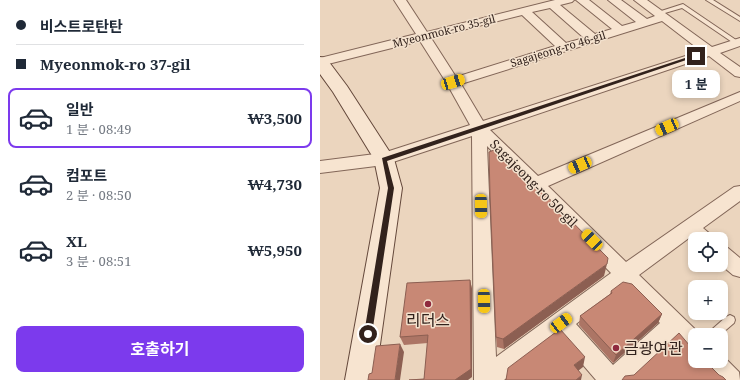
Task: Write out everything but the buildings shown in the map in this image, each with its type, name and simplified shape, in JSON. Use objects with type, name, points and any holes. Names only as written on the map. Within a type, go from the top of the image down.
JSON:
[{"type":"street","name":"Sagajeong-ro 50-gil","points":[[400,0],[453,82],[479,128],[688,337]]},
{"type":"street","name":"Myeonmok-ro 35-gil","points":[[320,62],[524,11],[544,3],[568,0]]},
{"type":"street","points":[[582,0],[620,30]]},
{"type":"street","points":[[614,0],[645,23]]},
{"type":"street","points":[[642,0],[740,73]]},
{"type":"street","points":[[544,3],[593,39]]},
{"type":"street","points":[[524,11],[564,48]]},
{"type":"street","name":"Sagajeong-ro 46-gil","points":[[453,82],[645,23],[661,15]]},
{"type":"street","points":[[320,167],[384,160],[739,42]]},
{"type":"street","points":[[320,62],[341,90],[384,160],[391,188],[360,380]]},
{"type":"street","points":[[536,184],[740,96]]},
{"type":"street","points":[[479,128],[485,380]]},
{"type":"street","points":[[698,232],[740,192]]},
{"type":"street","points":[[485,380],[625,274],[688,238]]},
{"type":"street","points":[[728,260],[740,269]]},
{"type":"street","points":[[561,323],[612,380],[675,324]]},
{"type":"street","points":[[719,368],[731,380]]},
{"type":"lane","points":[[711,0],[740,19]]},
{"type":"lane","points":[[661,15],[683,6],[739,42]]},
{"type":"lane","points":[[721,328],[730,320]]},
{"type":"place","name":"리더스","points":[[428,304]]},
{"type":"place","name":"금광여관","points":[[616,348]]},
{"type":"route","points":[[368,334],[391,188],[384,160],[696,56]]}]
